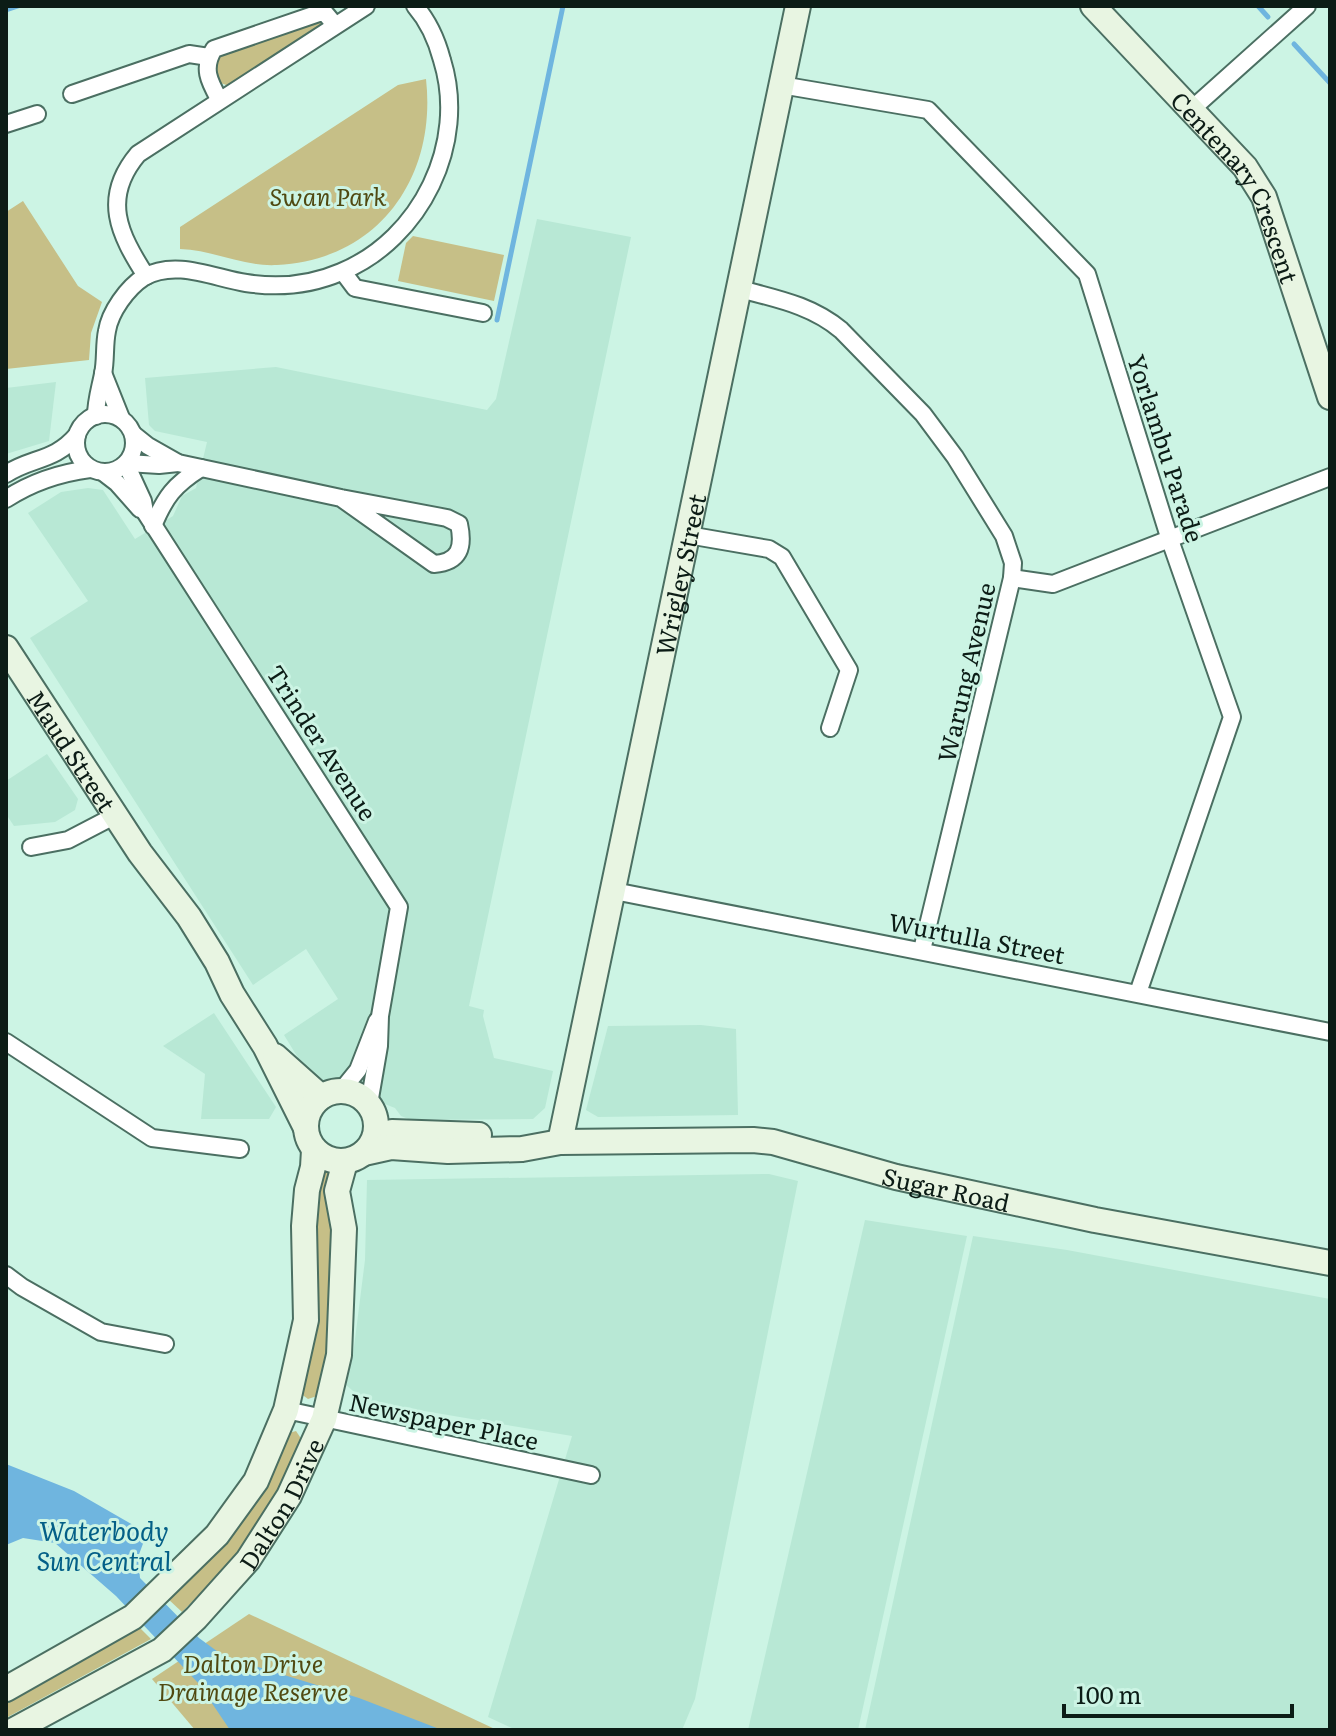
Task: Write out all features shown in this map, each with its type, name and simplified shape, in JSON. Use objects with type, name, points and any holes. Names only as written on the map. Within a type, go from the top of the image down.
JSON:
[{"type":"main road","name":"Wrigley Street","points":[[560,1142],[798,6]]},
{"type":"main road","name":"Centenary Crescent","points":[[1093,6],[1245,167],[1264,197],[1330,397]]},
{"type":"main road","name":"Maud Street","points":[[8,657],[116,815],[179,927],[209,969],[232,994],[265,1046],[310,1139]]},
{"type":"main road","name":"Maud Street","points":[[265,1046],[331,1094]]},
{"type":"main road","points":[[331,1094],[362,1097],[387,1130],[398,1133],[538,1136],[560,1142],[522,1149],[419,1151],[391,1147],[355,1157],[323,1157],[310,1139],[307,1116],[331,1094]]},
{"type":"main road","points":[[355,1157],[376,1135],[372,1112]]},
{"type":"main road","name":"Dalton Drive","points":[[6,1689],[133,1617],[217,1535],[256,1481],[286,1410],[306,1320],[304,1226],[307,1190],[313,1167],[310,1139]]},
{"type":"main road","name":"Sugar Road","points":[[560,1142],[737,1139],[773,1142],[896,1177],[1095,1220],[1330,1263]]},
{"type":"main road","name":"Dalton Drive","points":[[14,1730],[162,1650],[196,1618],[248,1560],[289,1496],[324,1419],[339,1355],[344,1229],[337,1191],[355,1157]]},
{"type":"street","points":[[146,276],[129,250],[117,223],[123,171],[138,154],[219,99],[366,6]]},
{"type":"street","points":[[96,416],[107,328],[118,304],[146,276],[172,271],[203,272],[245,283],[288,286],[315,281],[362,262],[395,237],[423,203],[436,179],[444,153],[450,98],[446,70],[429,28],[415,6]]},
{"type":"street","points":[[1192,109],[1307,6]]},
{"type":"street","points":[[219,99],[207,75],[209,57],[214,49],[319,13],[325,13],[335,25]]},
{"type":"street","points":[[72,94],[189,54],[209,57]]},
{"type":"street","name":"Yorlambu Parade","points":[[781,85],[928,110],[1087,274],[1170,540],[1232,717],[1138,993]]},
{"type":"street","points":[[6,124],[37,114]]},
{"type":"street","points":[[343,272],[355,288],[483,313]]},
{"type":"street","name":"Warung Avenue","points":[[740,289],[805,306],[825,316],[841,330],[923,414],[955,457],[1004,536],[1013,563],[1012,578],[922,950]]},
{"type":"street","points":[[103,373],[121,418],[133,434],[178,463],[447,518],[459,524],[463,541],[457,555],[446,563],[434,564],[341,498]]},
{"type":"street","points":[[6,474],[67,447],[87,421],[96,416],[112,414],[121,418]]},
{"type":"street","points":[[127,464],[132,455],[133,434]]},
{"type":"street","points":[[77,435],[78,454],[97,471]]},
{"type":"street","points":[[6,499],[64,472],[114,471],[127,464],[178,463]]},
{"type":"street","name":"Trinder Avenue","points":[[127,464],[149,519]]},
{"type":"street","points":[[149,519],[179,482],[201,468]]},
{"type":"street","name":"Trinder Avenue","points":[[97,471],[117,483],[149,519],[395,897],[399,920],[380,1016],[372,1112]]},
{"type":"street","points":[[1012,578],[1053,584],[1330,477]]},
{"type":"street","points":[[688,535],[769,549],[782,557],[849,670],[830,728]]},
{"type":"street","points":[[31,847],[68,840],[116,815]]},
{"type":"street","name":"Wurtulla Street","points":[[614,891],[1330,1032]]},
{"type":"street","name":"Trinder Avenue","points":[[331,1094],[358,1070],[380,1016]]},
{"type":"street","points":[[6,1042],[152,1138],[240,1149]]},
{"type":"street","points":[[6,1275],[101,1332],[165,1344]]},
{"type":"street","name":"Newspaper Place","points":[[286,1410],[591,1475]]},
{"type":"shaded area","points":[[537,219],[631,237],[469,1006],[484,1010],[494,1058],[553,1071],[545,1108],[533,1119],[411,1120],[401,1116],[395,1108],[308,1074],[284,1035],[338,999],[306,949],[253,985],[30,638],[88,601],[28,513],[61,492],[88,488],[103,490],[135,539],[173,516],[182,496],[196,488],[207,442],[155,431],[149,425],[145,378],[276,367],[487,410],[496,399]]},
{"type":"shaded area","points":[[56,382],[49,441],[6,454],[6,388]]},
{"type":"shaded area","points":[[47,754],[78,799],[75,810],[55,822],[14,826],[6,814],[6,781]]},
{"type":"shaded area","points":[[214,1013],[276,1107],[269,1119],[201,1119],[205,1074],[163,1046]]},
{"type":"shaded area","points":[[701,1025],[736,1029],[738,1115],[598,1117],[586,1110],[608,1026]]},
{"type":"shaded area","points":[[769,1174],[798,1181],[695,1699],[682,1730],[516,1730],[488,1717],[572,1436],[365,1401],[346,1385],[353,1355],[365,1260],[367,1180]]},
{"type":"shaded area","points":[[865,1220],[967,1236],[858,1730],[748,1730]]},
{"type":"shaded area","points":[[973,1236],[1067,1250],[1330,1299],[1330,1730],[865,1730]]},
{"type":"green space","points":[[318,17],[324,24],[229,86],[218,82],[214,76],[216,56]]},
{"type":"green space","name":"Swan Park","points":[[426,79],[427,115],[422,149],[411,180],[394,207],[372,230],[345,248],[313,260],[277,265],[180,249],[180,227],[398,85]]},
{"type":"green space","points":[[23,201],[78,286],[102,302],[91,333],[89,360],[6,369],[6,212]]},
{"type":"green space","points":[[413,236],[504,255],[494,301],[398,281],[406,243]]},
{"type":"green space","points":[[328,1168],[334,1172],[337,1230],[333,1322],[320,1395],[308,1399],[300,1393],[312,1231],[322,1170]]},
{"type":"green space","points":[[296,1431],[302,1440],[271,1504],[231,1563],[182,1612],[167,1598],[289,1433]]},
{"type":"green space","name":"Dalton Drive Drainage Reserve","points":[[249,1614],[497,1730],[195,1730],[152,1679]]},
{"type":"green space","points":[[139,1627],[151,1639],[6,1718],[6,1698]]},
{"type":"water","name":"Waterbody Sun Central","points":[[6,1464],[74,1491],[147,1533],[138,1557],[140,1578],[199,1638],[225,1657],[359,1698],[442,1730],[230,1730],[199,1684],[116,1596],[55,1543],[23,1538],[6,1545]]},
{"type":"waterway","points":[[6,10],[18,6]]},
{"type":"waterway","points":[[497,320],[563,6]]},
{"type":"waterway","points":[[1258,6],[1268,17]]},
{"type":"waterway","points":[[1294,44],[1330,83]]}]
